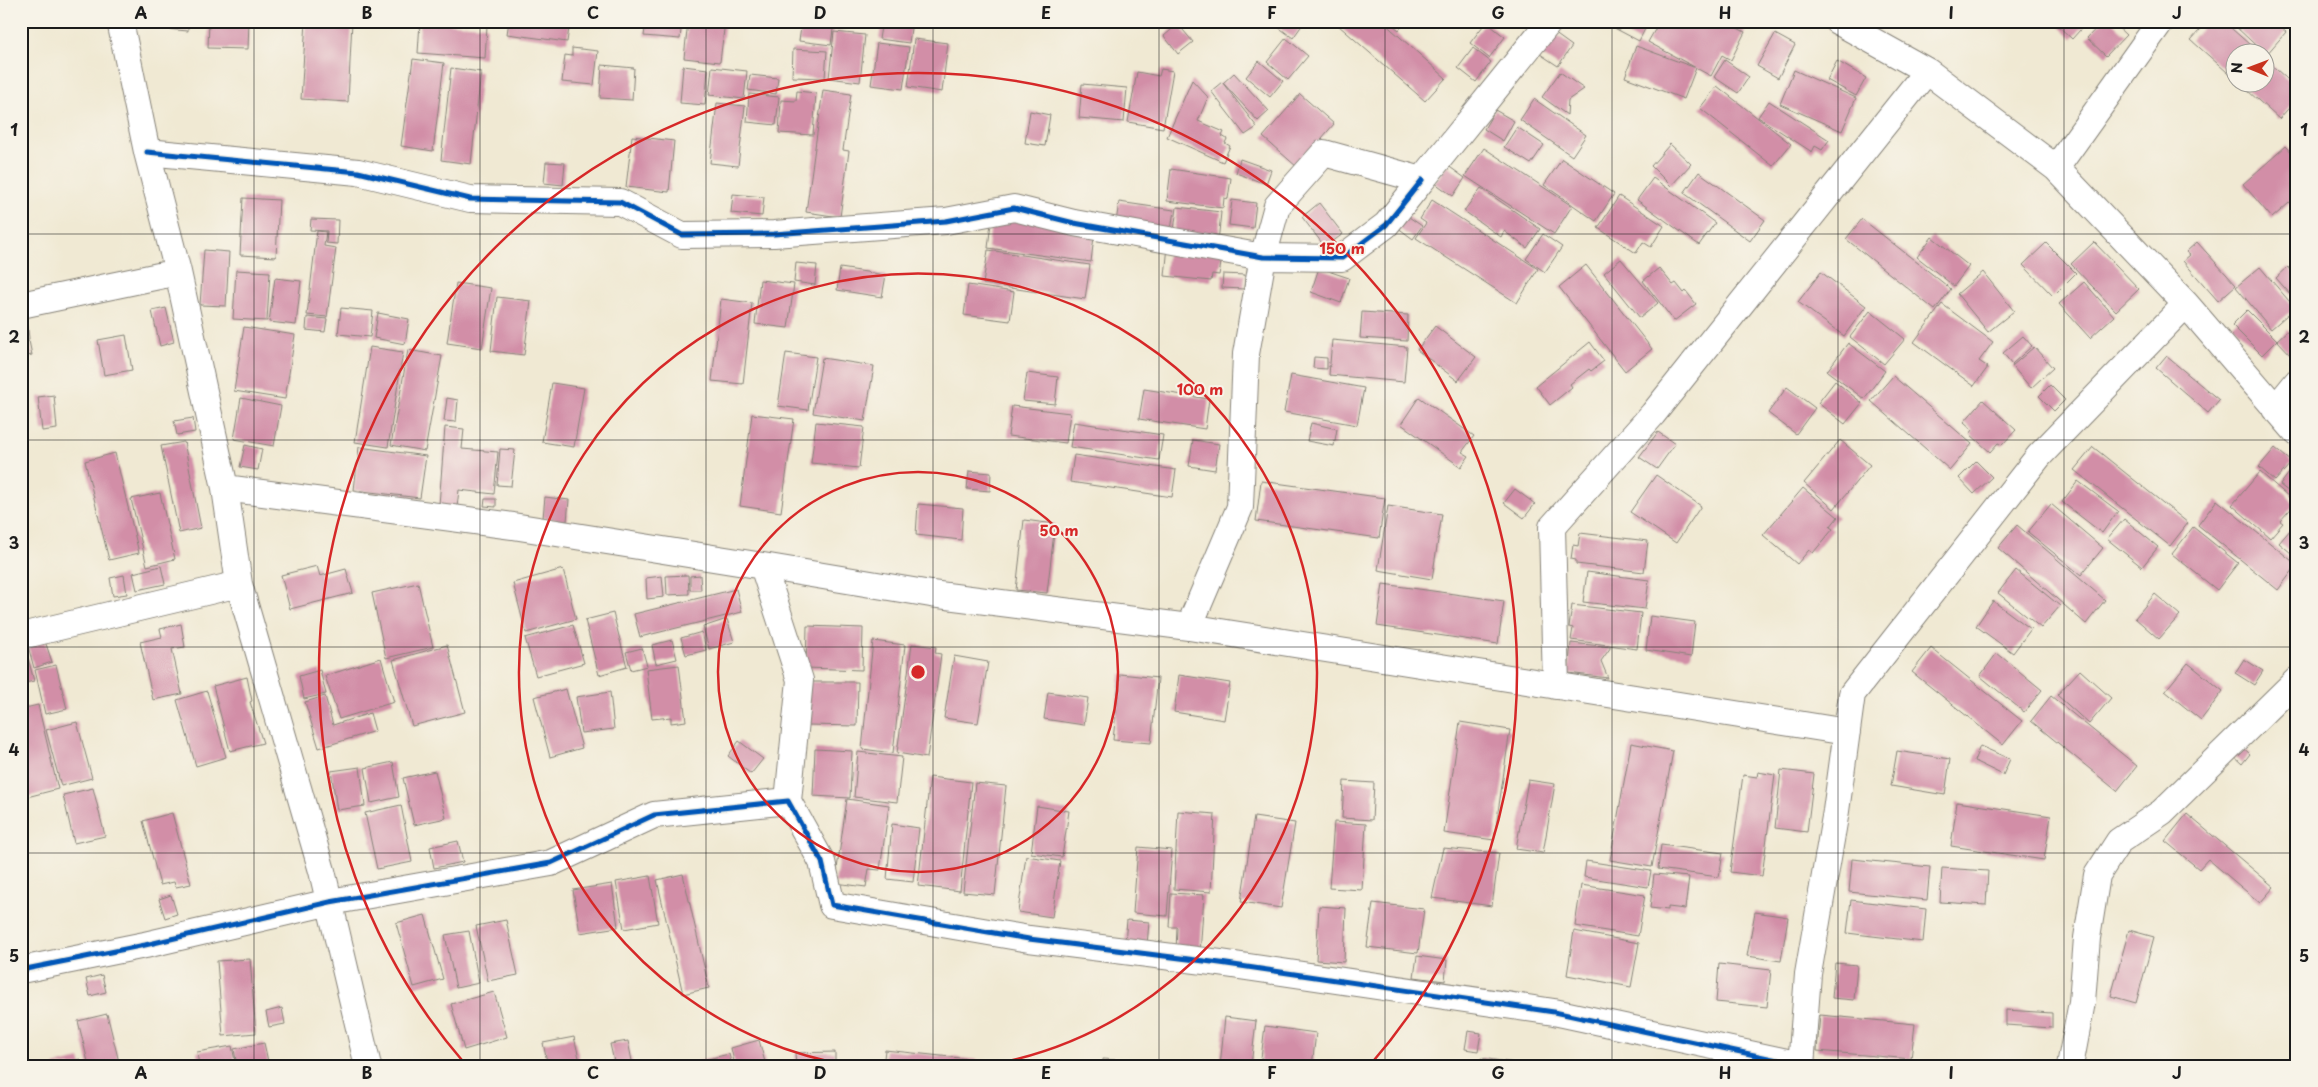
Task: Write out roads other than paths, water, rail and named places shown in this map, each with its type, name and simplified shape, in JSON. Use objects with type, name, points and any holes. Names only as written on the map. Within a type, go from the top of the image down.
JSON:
[{"type":"street","points":[[120,21],[147,152],[178,272],[225,488],[239,584],[330,902],[368,1066]]},
{"type":"street","points":[[147,152],[358,172],[470,199],[620,202],[682,236],[774,234],[946,221],[1014,208],[1074,223],[1263,257],[1342,258],[1386,225],[1550,21]]},
{"type":"street","points":[[1837,21],[1927,71],[2056,168],[2186,304],[2297,433]]},
{"type":"street","points":[[2056,168],[2161,21]]},
{"type":"street","points":[[1556,686],[1552,526],[1653,414],[1927,71]]},
{"type":"street","points":[[1189,627],[1240,507],[1246,354],[1263,257],[1277,206],[1324,153],[1422,180]]},
{"type":"street","points":[[21,305],[178,272]]},
{"type":"street","points":[[763,566],[800,680],[788,802],[822,862],[832,905],[1029,939],[1220,963],[1554,1012],[1801,1065],[1808,974],[1836,811],[1852,694],[2039,456],[2186,304]]},
{"type":"street","points":[[2275,409],[2297,382]]},
{"type":"street","points":[[225,488],[513,526],[932,594],[1189,627],[1846,732]]},
{"type":"street","points":[[21,636],[239,584]]},
{"type":"street","points":[[2070,1066],[2082,1002],[2087,938],[2098,875],[2119,841],[2162,812],[2297,680]]},
{"type":"street","points":[[21,970],[145,945],[330,902],[551,863],[654,815],[788,802]]}]
